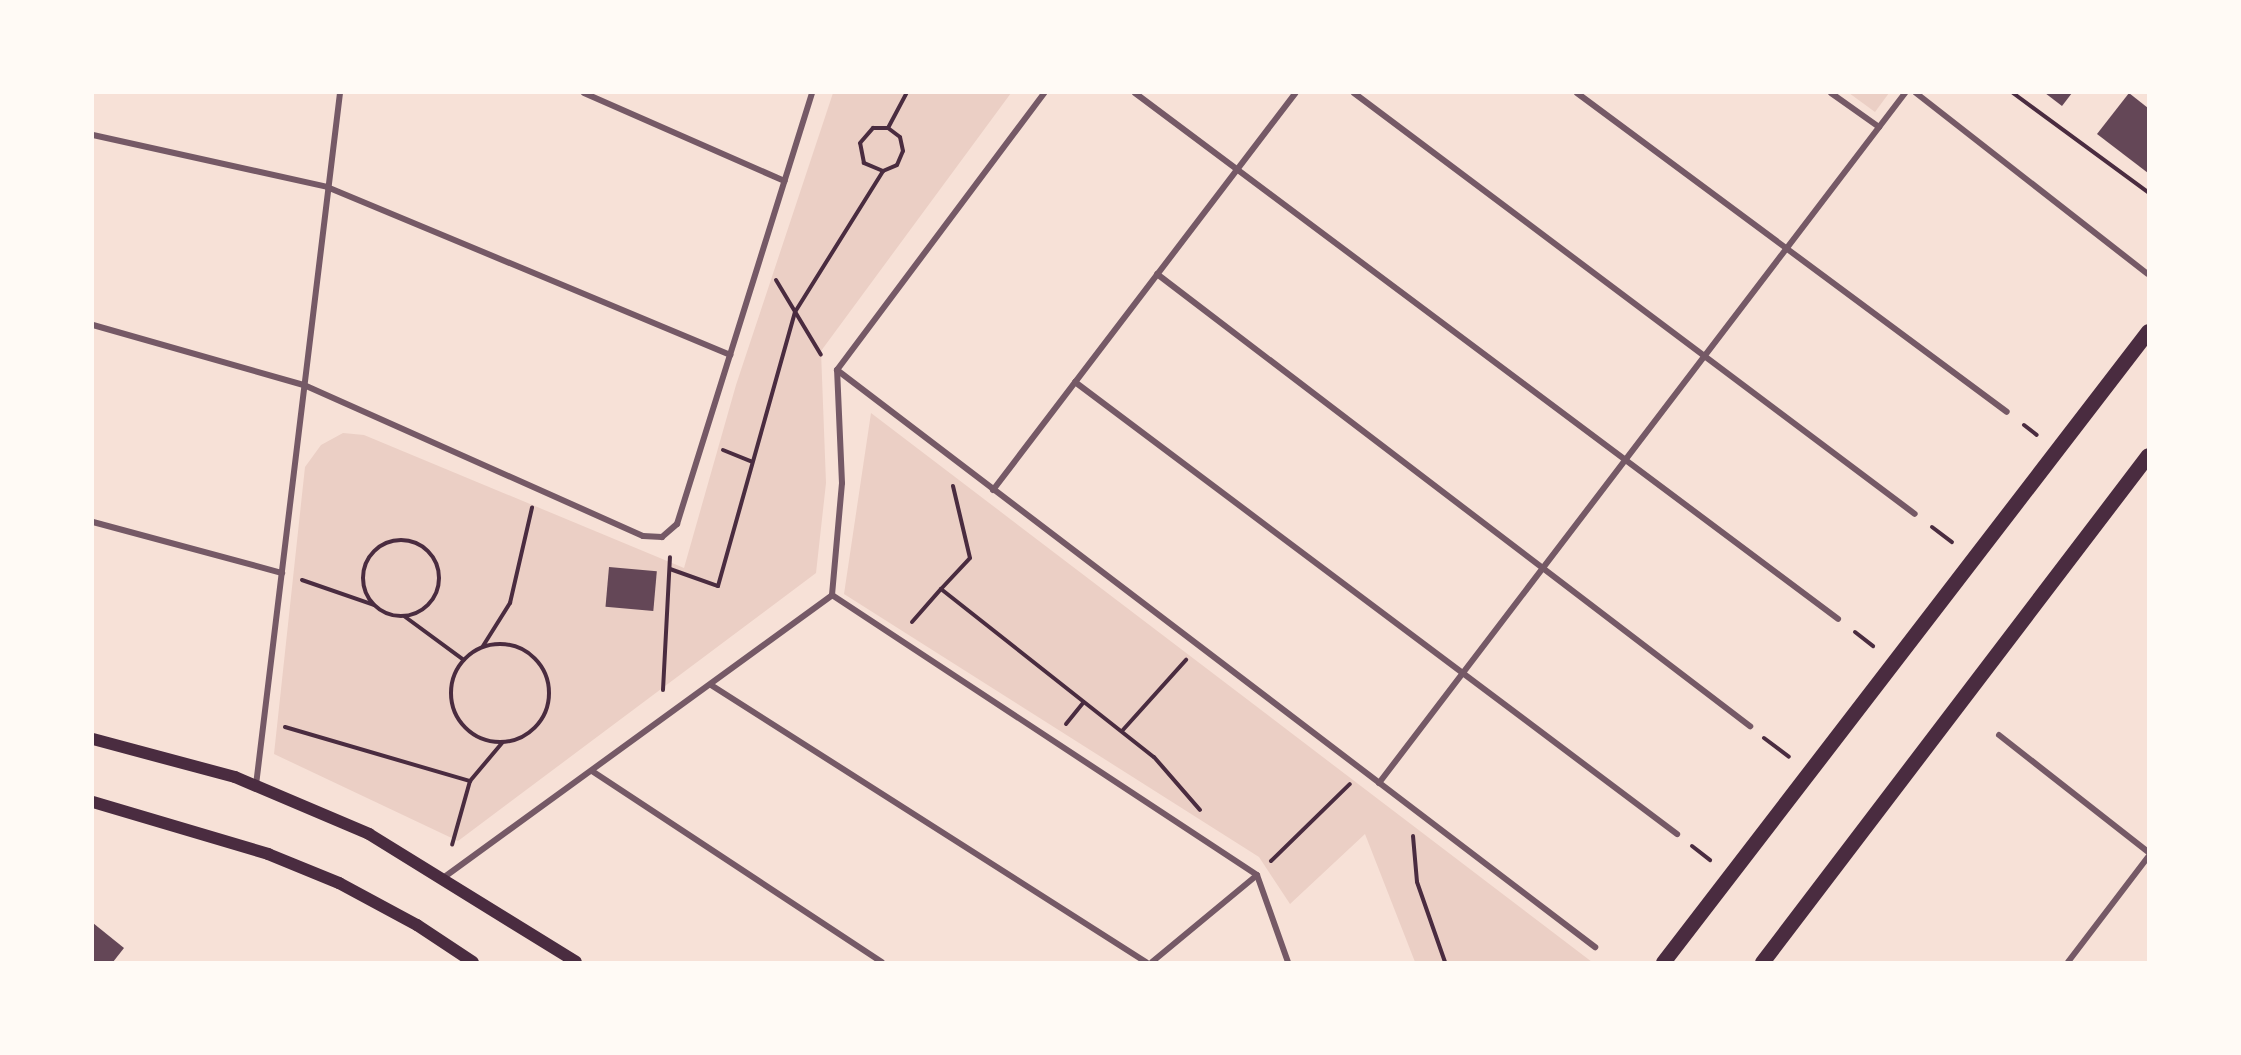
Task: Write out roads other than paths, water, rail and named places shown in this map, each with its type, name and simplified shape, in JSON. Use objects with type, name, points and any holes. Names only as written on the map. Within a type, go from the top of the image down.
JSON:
[{"type":"main road","points":[[1663,962],[2054,448],[2148,330]]},
{"type":"main road","points":[[1762,962],[2148,455]]},
{"type":"main road","points":[[93,739],[256,785],[369,834],[576,962]]},
{"type":"main road","points":[[93,802],[268,854],[339,883],[417,925],[473,962]]},
{"type":"street","points":[[256,785],[340,93]]},
{"type":"street","points":[[584,93],[784,181]]},
{"type":"street","points":[[93,325],[304,385],[643,536],[662,537],[671,532],[703,441],[812,93]]},
{"type":"street","points":[[443,878],[832,595],[842,483],[837,370],[1044,93]]},
{"type":"street","points":[[1135,93],[1838,619]]},
{"type":"street","points":[[993,490],[1295,93]]},
{"type":"street","points":[[1354,93],[1915,514]]},
{"type":"street","points":[[1576,93],[2007,412]]},
{"type":"street","points":[[1831,93],[1879,127]]},
{"type":"street","points":[[1379,783],[1905,93]]},
{"type":"street","points":[[1916,93],[2148,274]]},
{"type":"street","points":[[93,135],[327,187],[730,355]]},
{"type":"street","points":[[1157,274],[1750,726]]},
{"type":"street","points":[[837,370],[1595,947]]},
{"type":"street","points":[[1075,382],[1677,834]]},
{"type":"street","points":[[93,522],[282,573]]},
{"type":"street","points":[[832,595],[1257,875],[1288,962]]},
{"type":"street","points":[[711,685],[1146,962]]},
{"type":"street","points":[[1999,735],[2148,852]]},
{"type":"street","points":[[592,771],[882,962]]},
{"type":"street","points":[[2068,962],[2148,857]]},
{"type":"street","points":[[1152,962],[1257,875]]}]
